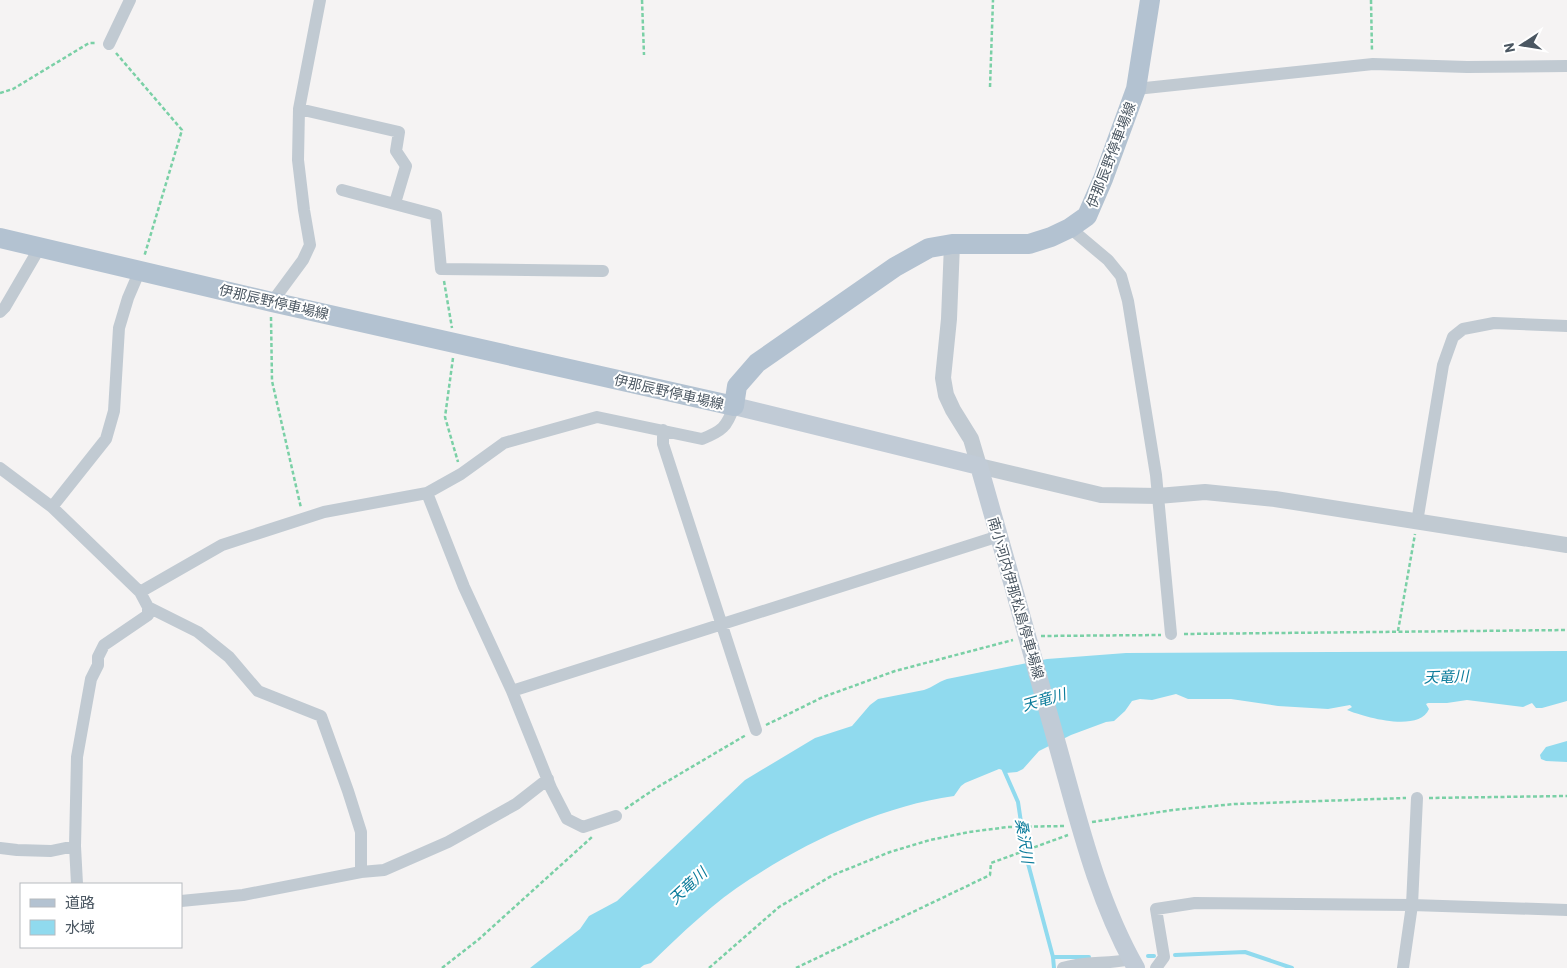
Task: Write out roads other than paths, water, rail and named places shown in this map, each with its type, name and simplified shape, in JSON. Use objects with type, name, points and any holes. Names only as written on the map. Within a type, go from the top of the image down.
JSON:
[{"type":"main road","name":"伊那辰野停車場線","points":[[0,238],[455,344],[734,406],[737,386],[757,363],[895,267],[929,248],[952,244],[1029,244],[1070,228],[1087,216],[1103,179],[1136,89],[1150,0]]},
{"type":"main road","points":[[734,406],[979,466]]},
{"type":"main road","name":"南小河内伊那松島停車場線","points":[[979,466],[1079,823],[1106,905],[1133,963]]},
{"type":"street","points":[[109,44],[130,0]]},
{"type":"street","points":[[272,302],[303,260],[310,245],[298,160],[299,109],[320,0]]},
{"type":"street","points":[[1136,89],[1373,64],[1466,67],[1567,66]]},
{"type":"street","points":[[299,109],[399,132],[396,151],[406,166],[395,203]]},
{"type":"street","points":[[342,190],[395,203],[436,216],[441,269],[603,271]]},
{"type":"street","points":[[1070,228],[1108,260],[1121,276],[1128,301],[1158,496],[1171,634]]},
{"type":"street","points":[[952,244],[949,319],[943,378],[946,395],[971,439],[979,466],[1101,495],[1158,496],[1205,492],[1275,499],[1567,545]]},
{"type":"street","points":[[0,312],[5,307],[40,247]]},
{"type":"street","points":[[52,507],[106,438],[114,411],[118,328],[140,270]]},
{"type":"street","points":[[1417,522],[1443,365],[1453,337],[1463,329],[1494,323],[1567,326]]},
{"type":"street","points":[[140,592],[222,545],[324,512],[427,494],[461,474],[504,443],[597,417],[702,439],[716,434],[728,424],[734,406]]},
{"type":"street","points":[[664,430],[663,444],[756,730]]},
{"type":"street","points":[[0,468],[52,507],[140,592],[148,607],[148,615],[104,646],[98,657],[98,665],[91,678],[77,757],[75,846],[77,883]]},
{"type":"street","points":[[427,494],[464,587],[567,818],[583,827],[616,816]]},
{"type":"street","points":[[512,691],[999,536]]},
{"type":"street","points":[[148,607],[198,632],[229,656],[258,691],[321,716],[348,791],[360,832],[361,872]]},
{"type":"street","points":[[182,901],[243,895],[361,872],[384,870],[448,842],[516,804],[548,779]]},
{"type":"street","points":[[1403,968],[1412,905],[1417,798]]},
{"type":"street","points":[[0,848],[51,851],[75,846]]},
{"type":"street","points":[[1156,968],[1164,957],[1156,909],[1196,903],[1412,905],[1567,910]]},
{"type":"street","points":[[1063,968],[1076,964],[1133,963]]},
{"type":"water","name":"天竜川","points":[[1567,651],[1567,701],[1542,708],[1536,708],[1532,703],[1523,707],[1467,700],[1428,703],[1426,704],[1429,709],[1423,716],[1403,722],[1378,719],[1355,713],[1347,710],[1352,707],[1350,705],[1328,709],[1278,706],[1231,699],[1188,699],[1176,694],[1152,700],[1140,699],[1132,701],[1114,721],[1106,722],[1071,735],[1039,751],[1023,769],[1017,772],[1006,773],[999,769],[965,783],[954,796],[927,801],[874,816],[797,851],[750,879],[724,898],[686,929],[651,963],[640,968],[530,968],[580,929],[589,916],[617,901],[745,780],[815,738],[852,726],[870,705],[878,699],[924,690],[947,679],[1047,659],[1126,653]]},
{"type":"water","points":[[1567,741],[1567,762],[1541,759],[1540,755],[1546,747]]},
{"type":"waterway","name":"桑沢川","points":[[1003,768],[1018,802],[1026,856],[1053,957],[1054,968]]},
{"type":"waterway","points":[[1175,955],[1245,952],[1292,968]]},
{"type":"waterway","points":[[1148,956],[1154,956]]},
{"type":"waterway","points":[[1053,957],[1089,957]]}]
